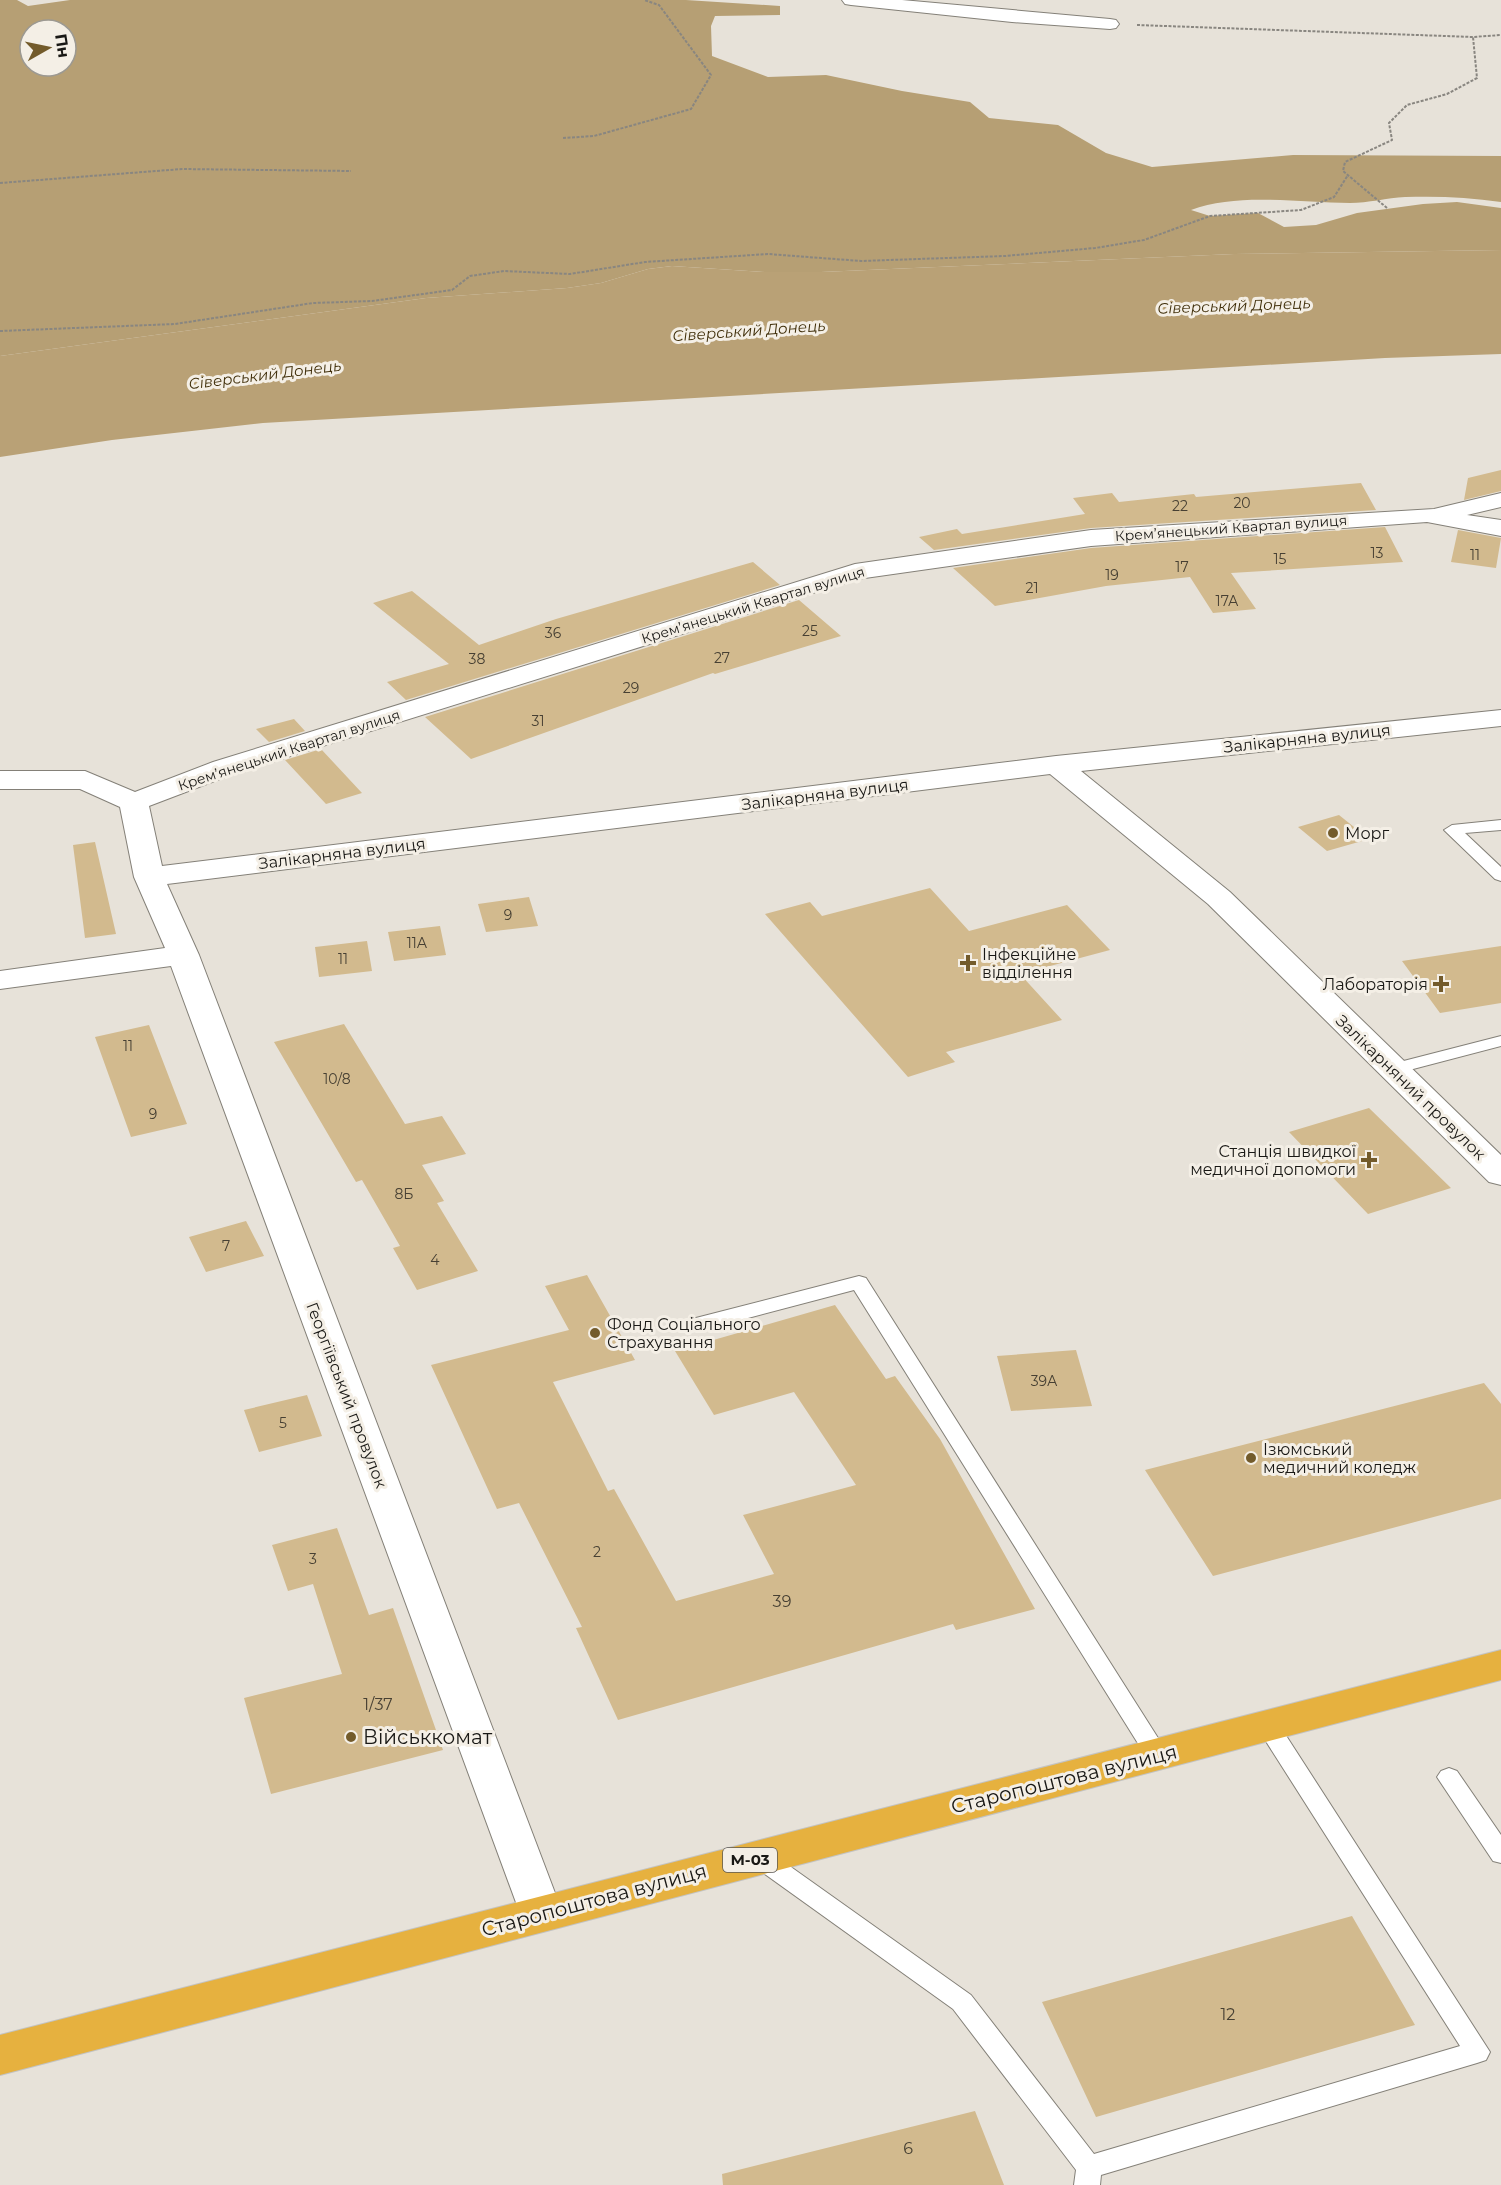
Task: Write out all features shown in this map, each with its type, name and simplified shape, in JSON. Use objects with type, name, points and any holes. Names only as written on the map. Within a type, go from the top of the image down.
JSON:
[{"type":"highway","name":"Старопоштова вулиця","points":[[0,2055],[1501,1665]]},
{"type":"street","points":[[851,0],[1012,17],[1110,24]]},
{"type":"street","points":[[1427,515],[1501,500]]},
{"type":"street","name":"Крем’янецький Квартал вулиця","points":[[134,802],[223,768],[855,572],[1091,538],[1427,515],[1501,528]]},
{"type":"street","name":"Залікарняна вулиця","points":[[149,877],[1056,765],[1501,718]]},
{"type":"street","name":"Залікарняний провулок","points":[[1056,765],[1219,898],[1501,1174]]},
{"type":"street","points":[[0,780],[85,780],[134,802],[149,877]]},
{"type":"street","name":"Георгіївський провулок","points":[[149,877],[183,955],[541,1914]]},
{"type":"street","points":[[0,980],[183,955]]},
{"type":"lane","points":[[1501,825],[1452,830],[1501,876]]},
{"type":"lane","points":[[1394,1069],[1501,1041]]},
{"type":"lane","points":[[699,1324],[859,1282],[1157,1755]]},
{"type":"lane","points":[[759,1857],[962,2002],[1088,2176],[1477,2052],[1268,1726]]},
{"type":"lane","points":[[1449,1777],[1501,1854]]},
{"type":"path","points":[[563,138],[594,136],[691,109],[711,75],[658,5],[644,0]]},
{"type":"path","points":[[1110,24],[1473,37],[1501,35]]},
{"type":"path","points":[[1388,208],[1343,171],[1345,162],[1392,140],[1389,123],[1407,105],[1447,94],[1477,78],[1473,37]]},
{"type":"path","points":[[0,183],[182,169],[351,171]]},
{"type":"path","points":[[0,331],[176,324],[313,303],[372,301],[452,290],[470,276],[504,271],[570,274],[645,262],[768,254],[861,261],[1005,256],[1095,248],[1144,240],[1210,216],[1301,210],[1334,197],[1348,175]]},
{"type":"shaded area","points":[[0,0],[17,0],[28,6],[70,0],[686,0],[780,6],[780,15],[715,16],[711,26],[712,56],[768,77],[826,75],[970,102],[989,118],[1058,125],[1106,153],[1152,167],[1293,155],[1501,156],[1501,202],[1429,197],[1350,203],[1249,200],[1229,201],[1191,210],[1210,216],[1258,213],[1284,227],[1316,225],[1357,213],[1457,202],[1501,208],[1501,250],[1234,254],[821,272],[764,272],[672,266],[648,269],[601,283],[567,288],[426,298],[0,356]]},
{"type":"water","name":"Сіверський Донець","points":[[1501,250],[1501,354],[1385,358],[263,423],[112,440],[0,457],[0,356],[426,298],[567,288],[601,283],[648,269],[672,266],[764,272],[821,272],[1234,254]]},
{"type":"building","points":[[1501,470],[1501,491],[1464,500],[1468,478]]},
{"type":"building","points":[[1361,483],[1376,510],[1091,528],[934,550],[919,537],[957,529],[962,534],[1085,514],[1073,498],[1112,493],[1119,502],[1194,494],[1196,497]]},
{"type":"building","points":[[1385,527],[1403,562],[1231,573],[1256,609],[1213,613],[1190,577],[1106,586],[995,606],[953,568],[1091,548]]},
{"type":"building","points":[[1458,530],[1501,538],[1496,568],[1451,562]]},
{"type":"building","points":[[753,562],[780,585],[406,700],[387,682],[449,664],[373,603],[412,591],[479,645],[556,619]]},
{"type":"building","points":[[799,600],[841,636],[713,673],[471,759],[425,717]]},
{"type":"building","points":[[294,719],[305,731],[269,742],[256,729]]},
{"type":"building","points":[[321,749],[362,793],[326,804],[285,760]]},
{"type":"building","name":"Морг","points":[[1339,815],[1369,839],[1327,851],[1298,827]]},
{"type":"building","points":[[95,842],[116,934],[85,938],[73,845]]},
{"type":"building","points":[[930,888],[969,931],[1067,905],[1110,950],[1020,974],[1062,1020],[946,1052],[955,1062],[908,1077],[765,914],[810,902],[822,916]]},
{"type":"building","points":[[529,897],[538,926],[486,932],[478,904]]},
{"type":"building","points":[[440,926],[446,955],[394,961],[388,932]]},
{"type":"building","points":[[367,941],[372,971],[319,977],[315,947]]},
{"type":"building","points":[[1501,946],[1501,1003],[1440,1013],[1402,961]]},
{"type":"building","points":[[344,1024],[405,1124],[442,1116],[466,1154],[422,1165],[444,1201],[437,1203],[478,1271],[417,1290],[393,1248],[400,1246],[362,1180],[356,1182],[274,1042]]},
{"type":"building","points":[[149,1025],[187,1124],[131,1137],[95,1037]]},
{"type":"building","name":"Станція швидкої медичної допомоги","points":[[1369,1108],[1451,1188],[1368,1214],[1289,1132]]},
{"type":"building","points":[[246,1221],[264,1256],[206,1272],[189,1237]]},
{"type":"building","points":[[587,1275],[635,1360],[553,1382],[608,1491],[614,1489],[676,1601],[774,1574],[743,1515],[856,1485],[794,1392],[714,1415],[675,1351],[835,1305],[886,1379],[895,1376],[940,1439],[1035,1609],[956,1630],[953,1624],[618,1720],[576,1628],[582,1627],[519,1503],[497,1509],[431,1365],[569,1330],[545,1286]]},
{"type":"building","points":[[1076,1350],[1092,1406],[1011,1411],[997,1356]]},
{"type":"building","name":"Ізюмський медичний коледж","points":[[1484,1383],[1501,1404],[1501,1499],[1213,1576],[1145,1470]]},
{"type":"building","points":[[307,1395],[322,1436],[259,1452],[244,1410]]},
{"type":"building","points":[[337,1528],[369,1615],[393,1608],[443,1750],[271,1794],[244,1698],[342,1674],[313,1584],[288,1591],[272,1545]]},
{"type":"building","points":[[1352,1916],[1415,2025],[1096,2117],[1042,2002]]},
{"type":"building","points":[[975,2111],[1004,2185],[723,2185],[722,2174]]},
{"type":"place","name":"Морг","points":[[1333,833]]},
{"type":"place","name":"Інфекційне відділення","points":[[968,963]]},
{"type":"place","name":"Лабораторія","points":[[1441,984]]},
{"type":"place","name":"Станція швидкої медичної допомоги","points":[[1369,1160]]},
{"type":"place","name":"Фонд Соцiального Страхування","points":[[595,1333]]},
{"type":"place","name":"Ізюмський медичний коледж","points":[[1251,1458]]},
{"type":"place","name":"Вiйськкомат","points":[[351,1737]]}]
